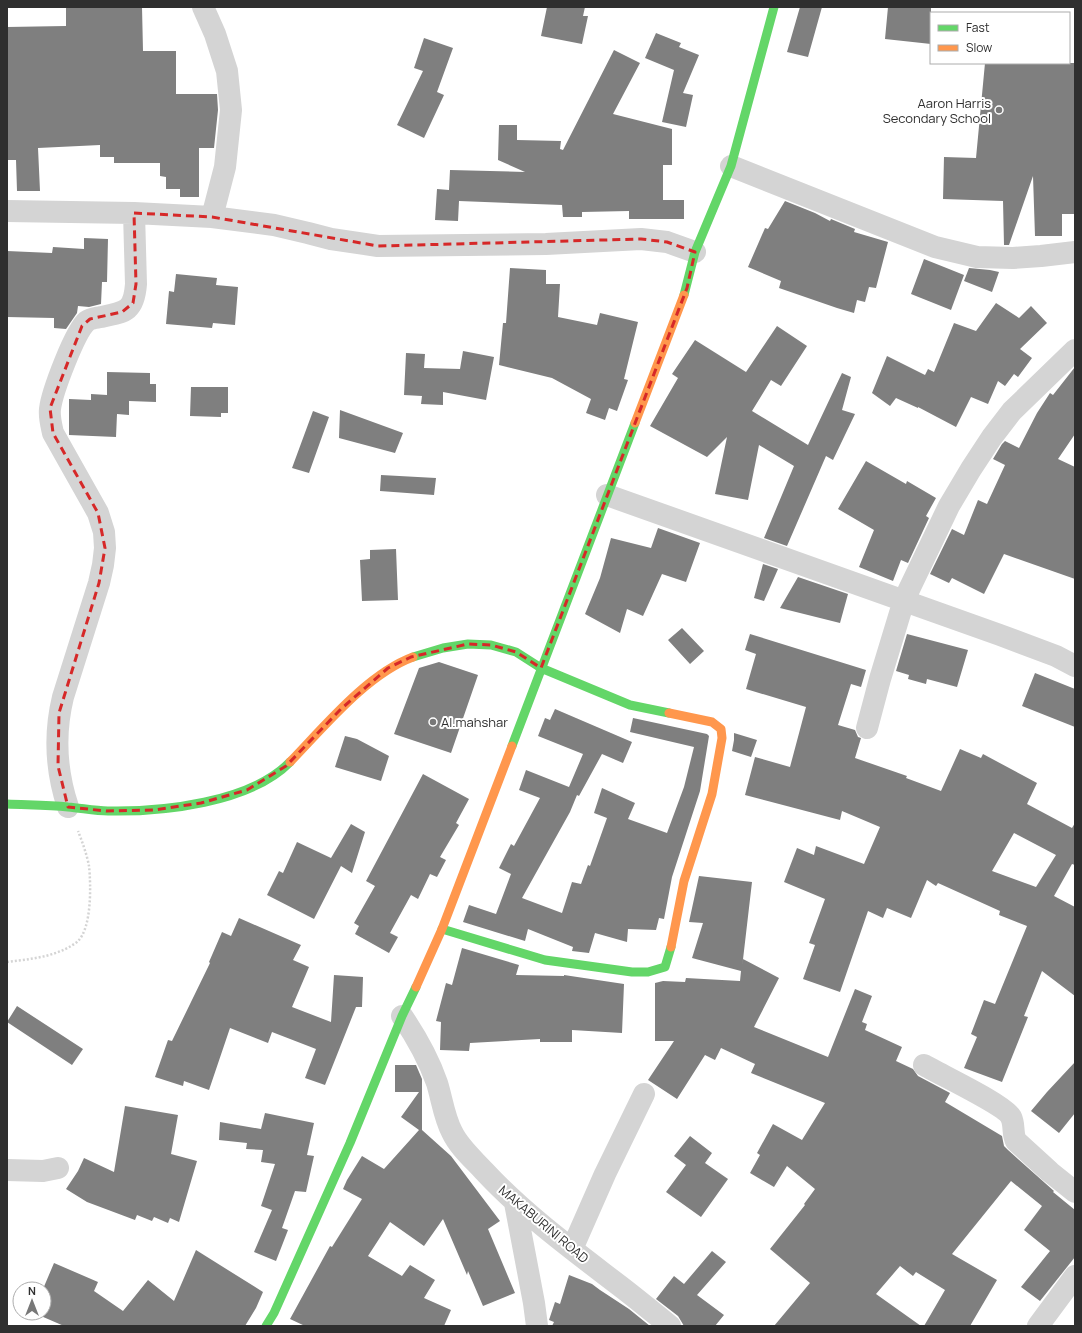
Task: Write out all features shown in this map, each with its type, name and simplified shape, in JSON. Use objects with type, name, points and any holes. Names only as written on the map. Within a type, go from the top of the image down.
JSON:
[{"type":"street","points":[[203,7],[215,34],[227,71],[231,110],[225,167],[212,217]]},
{"type":"street","points":[[266,1326],[274,1313],[347,1150],[402,1016],[442,929],[687,288],[695,252],[731,166],[774,7]]},
{"type":"street","points":[[731,166],[935,247],[977,257],[1012,258],[1075,252]]},
{"type":"street","points":[[7,211],[134,213],[212,217],[274,225],[331,239],[378,246],[546,244],[641,239],[667,242],[695,252]]},
{"type":"street","points":[[68,807],[62,788],[58,766],[57,732],[59,713],[99,582],[105,548],[104,532],[98,513],[53,433],[49,420],[50,408],[53,395],[63,369],[82,326],[90,319],[122,312],[128,309],[133,303],[136,284],[134,213]]},
{"type":"street","points":[[867,728],[904,600],[949,506],[971,468],[1012,411],[1075,350]]},
{"type":"street","points":[[607,495],[904,600],[1056,656],[1075,666]]},
{"type":"street","points":[[7,804],[68,807],[106,811],[154,810],[201,803],[247,790],[268,780],[286,766],[346,704],[388,668],[411,657],[443,648],[468,644],[491,645],[516,652],[541,668],[630,705],[712,722],[721,729],[722,738],[712,794],[684,881],[666,967],[648,972],[632,972],[545,960],[442,929]]},
{"type":"street","name":"MAKABURINI ROAD","points":[[402,1016],[427,1055],[452,1132],[466,1151],[515,1203],[670,1326]]},
{"type":"street","points":[[924,1065],[992,1102],[1009,1114],[1013,1122],[1014,1137],[1016,1141],[1050,1172],[1075,1192]]},
{"type":"street","points":[[572,1249],[605,1174],[644,1094]]},
{"type":"street","points":[[7,1170],[43,1171],[58,1168]]},
{"type":"street","points":[[515,1203],[537,1326]]},
{"type":"street","points":[[1038,1326],[1075,1276]]},
{"type":"path","points":[[7,962],[41,957],[59,952],[77,941],[83,934],[89,916],[89,865],[68,807]]},
{"type":"highlighted area","points":[[134,213],[212,217],[378,246],[641,239],[667,242],[695,252],[687,288],[541,668],[516,652],[491,645],[468,644],[411,657],[388,668],[341,709],[286,766],[247,790],[201,803],[154,810],[106,811],[68,807],[58,766],[59,713],[99,583],[105,548],[98,513],[53,433],[50,408],[82,326],[90,319],[122,312],[133,303],[136,284]]},
{"type":"building","points":[[66,7],[142,7],[143,51],[176,51],[176,94],[217,94],[218,110],[214,148],[199,148],[199,197],[180,197],[180,189],[166,189],[166,177],[160,176],[160,163],[114,163],[114,157],[100,157],[100,145],[38,148],[40,191],[17,191],[16,160],[7,160],[7,27],[66,26]]},
{"type":"building","points":[[547,7],[585,7],[583,16],[588,16],[582,44],[541,36]]},
{"type":"building","points":[[800,7],[822,7],[808,57],[787,52]]},
{"type":"building","points":[[888,7],[931,8],[930,44],[885,39]]},
{"type":"building","points":[[656,33],[681,43],[679,47],[699,55],[683,93],[693,95],[686,127],[662,122],[674,70],[645,58]]},
{"type":"building","points":[[424,38],[453,48],[437,92],[444,95],[424,138],[397,125],[423,71],[414,68]]},
{"type":"building","points":[[614,50],[640,63],[613,114],[672,129],[672,165],[663,165],[663,200],[684,200],[684,219],[629,219],[629,211],[582,212],[582,217],[563,217],[562,205],[459,201],[458,221],[435,220],[437,189],[449,190],[450,170],[525,172],[498,160],[499,125],[517,125],[517,140],[561,141],[560,149],[563,150]]},
{"type":"building","points":[[1075,63],[1075,214],[1062,214],[1062,236],[1035,236],[1033,176],[1009,245],[1004,245],[1003,201],[943,199],[944,157],[976,158],[985,64]]},
{"type":"building","points":[[785,201],[815,213],[830,221],[831,219],[855,229],[854,232],[888,242],[876,288],[869,287],[865,302],[857,300],[854,313],[779,288],[781,281],[748,267],[765,228],[768,229]]},
{"type":"building","points":[[84,238],[108,239],[107,282],[102,282],[101,304],[89,307],[78,306],[77,313],[66,329],[54,328],[54,318],[7,317],[7,251],[52,253],[53,247],[84,249]]},
{"type":"building","points":[[924,259],[964,275],[951,310],[911,294]]},
{"type":"building","points":[[510,268],[546,270],[546,284],[560,284],[558,317],[597,325],[600,313],[638,322],[624,379],[628,380],[617,411],[609,408],[605,420],[586,413],[591,399],[552,378],[499,365],[503,323],[506,323]]},
{"type":"building","points":[[969,268],[999,272],[992,292],[964,281]]},
{"type":"building","points":[[176,274],[217,278],[216,285],[238,287],[235,325],[213,323],[212,328],[166,324],[169,291],[174,292]]},
{"type":"building","points":[[996,303],[1019,318],[1031,306],[1047,323],[1020,349],[1032,358],[1018,377],[1014,374],[1005,386],[998,381],[988,404],[971,397],[956,427],[918,407],[896,398],[890,406],[872,393],[887,356],[925,375],[928,369],[934,372],[954,323],[976,331]]},
{"type":"building","points":[[777,326],[807,346],[781,386],[771,380],[752,411],[808,445],[842,373],[851,377],[842,410],[855,414],[833,460],[826,456],[787,546],[764,538],[794,466],[759,445],[748,500],[715,494],[727,437],[707,457],[650,426],[678,378],[672,374],[695,340],[746,372]]},
{"type":"building","points":[[463,351],[494,357],[486,400],[443,392],[443,405],[421,404],[422,396],[404,395],[406,353],[425,354],[424,368],[460,369]]},
{"type":"building","points":[[1075,367],[1075,434],[1058,459],[1075,467],[1075,579],[1004,554],[984,594],[952,578],[949,583],[930,574],[952,529],[964,535],[978,500],[987,504],[1005,465],[993,459],[1002,444],[1005,441],[1019,448],[1037,413],[1050,393],[1053,395]]},
{"type":"building","points":[[107,372],[150,373],[150,384],[156,384],[156,402],[129,401],[129,415],[117,414],[116,437],[69,435],[69,399],[91,400],[91,394],[107,395]]},
{"type":"building","points":[[191,387],[228,387],[228,413],[221,413],[221,417],[190,416]]},
{"type":"building","points":[[340,410],[403,433],[395,453],[339,438]]},
{"type":"building","points":[[313,411],[329,417],[309,473],[292,468]]},
{"type":"building","points":[[866,461],[906,484],[907,481],[936,498],[926,516],[929,518],[908,563],[901,560],[893,581],[859,567],[874,530],[838,509]]},
{"type":"building","points":[[381,475],[436,478],[434,495],[380,491]]},
{"type":"building","points":[[658,528],[700,543],[686,582],[662,574],[643,616],[627,609],[620,633],[585,614],[600,578],[611,538],[651,548]]},
{"type":"building","points":[[396,549],[398,600],[362,601],[360,560],[370,559],[370,550]]},
{"type":"building","points":[[763,564],[778,569],[764,601],[754,598]]},
{"type":"building","points":[[798,577],[848,594],[840,623],[780,608]]},
{"type":"building","points":[[682,628],[704,651],[690,664],[668,640]]},
{"type":"building","points":[[750,634],[866,670],[861,687],[851,684],[838,725],[855,730],[858,737],[861,738],[855,758],[907,776],[906,778],[941,791],[960,749],[981,758],[983,754],[1037,783],[1027,804],[1072,828],[1075,823],[1075,865],[1072,864],[1054,896],[1075,907],[1075,996],[1042,971],[1024,1016],[1028,1017],[1002,1082],[964,1068],[977,1037],[971,1034],[984,1000],[995,1004],[1027,926],[999,915],[1000,911],[938,883],[936,886],[927,880],[911,918],[887,908],[883,918],[868,911],[840,992],[803,979],[815,945],[809,943],[825,899],[784,882],[797,848],[814,855],[816,846],[864,864],[880,827],[842,811],[840,820],[745,795],[755,757],[790,767],[806,707],[746,689],[756,654],[745,650]],"holes":[[[1014,833],[1056,855],[1036,887],[992,871]]]},
{"type":"building","points":[[907,634],[968,650],[957,687],[927,679],[926,684],[908,679],[909,675],[896,671]]},
{"type":"building","points":[[439,662],[478,675],[451,753],[394,734],[419,668]]},
{"type":"building","points":[[1035,673],[1075,689],[1075,727],[1022,706]]},
{"type":"building","points":[[555,709],[632,742],[623,763],[602,754],[579,796],[577,795],[570,812],[522,898],[562,913],[572,882],[581,884],[588,865],[590,866],[607,818],[594,813],[602,788],[635,803],[628,819],[667,833],[684,787],[694,747],[630,732],[633,718],[707,734],[709,736],[700,791],[672,877],[664,919],[659,918],[656,930],[628,929],[627,942],[595,933],[589,953],[572,951],[573,947],[528,929],[525,941],[463,922],[469,905],[496,914],[511,874],[499,868],[511,844],[514,846],[540,798],[519,790],[526,770],[569,787],[583,754],[538,736],[545,718],[550,720]]},
{"type":"building","points":[[734,733],[757,740],[751,757],[732,751]]},
{"type":"building","points":[[345,736],[357,739],[389,756],[381,781],[335,767]]},
{"type":"building","points":[[423,774],[469,799],[456,823],[459,825],[440,857],[446,860],[437,877],[430,874],[418,899],[411,895],[390,933],[398,937],[389,953],[355,934],[359,926],[354,923],[375,886],[366,881]]},
{"type":"building","points":[[351,824],[365,832],[352,873],[341,866],[314,919],[267,895],[279,871],[283,873],[297,842],[331,858]]},
{"type":"building","points":[[699,876],[752,882],[743,959],[779,978],[754,1027],[828,1057],[855,989],[872,996],[862,1022],[867,1024],[865,1030],[902,1047],[896,1061],[913,1069],[918,1076],[950,1093],[945,1102],[1002,1136],[1004,1146],[1054,1191],[1053,1192],[1075,1210],[1075,1257],[1040,1301],[1021,1287],[1050,1251],[1024,1230],[1042,1206],[1011,1181],[952,1254],[997,1280],[970,1326],[924,1326],[945,1290],[916,1272],[913,1276],[900,1266],[876,1294],[921,1326],[774,1326],[810,1283],[770,1249],[805,1205],[804,1204],[815,1189],[787,1166],[774,1187],[750,1173],[760,1155],[757,1153],[773,1124],[802,1140],[825,1103],[751,1073],[755,1064],[721,1048],[715,1060],[705,1055],[677,1099],[648,1080],[674,1041],[655,1041],[655,983],[663,981],[685,982],[686,978],[740,981],[741,971],[692,958],[703,923],[689,922]]},
{"type":"building","points":[[239,918],[301,945],[293,960],[309,967],[292,1007],[331,1022],[334,975],[363,977],[362,1007],[356,1007],[325,1085],[305,1078],[316,1049],[272,1032],[268,1043],[230,1028],[209,1090],[184,1081],[183,1086],[155,1077],[168,1040],[172,1041],[210,963],[209,962],[222,932],[231,936]]},
{"type":"building","points":[[462,948],[519,965],[516,975],[564,975],[624,984],[622,1033],[572,1030],[572,1042],[540,1042],[540,1039],[470,1043],[469,1051],[440,1050],[441,1022],[436,1021],[446,983],[452,985]]},
{"type":"building","points":[[17,1006],[83,1049],[72,1065],[7,1022]]},
{"type":"building","points":[[1075,1062],[1075,1113],[1059,1133],[1031,1111]]},
{"type":"building","points":[[395,1065],[416,1065],[422,1079],[422,1130],[451,1156],[500,1221],[488,1229],[515,1293],[483,1306],[468,1271],[467,1275],[443,1219],[424,1246],[390,1222],[368,1256],[402,1276],[410,1265],[435,1280],[424,1298],[451,1310],[444,1326],[305,1326],[290,1319],[330,1246],[332,1247],[362,1199],[343,1189],[347,1180],[362,1156],[384,1169],[419,1130],[401,1117],[419,1092],[395,1092]]},
{"type":"building","points":[[125,1106],[178,1115],[171,1154],[197,1161],[179,1222],[170,1218],[168,1223],[154,1217],[152,1221],[137,1215],[135,1220],[87,1202],[66,1189],[78,1171],[84,1158],[114,1172]]},
{"type":"building","points":[[265,1113],[314,1123],[307,1155],[314,1156],[306,1192],[295,1191],[282,1228],[288,1230],[276,1261],[254,1252],[272,1210],[261,1206],[275,1164],[261,1162],[263,1150],[246,1149],[247,1143],[219,1140],[220,1122],[261,1129]]},
{"type":"building","points":[[690,1136],[712,1153],[705,1163],[728,1179],[701,1217],[666,1192],[686,1165],[674,1156]]},
{"type":"building","points":[[196,1250],[263,1292],[256,1308],[245,1326],[64,1326],[52,1321],[52,1281],[46,1281],[54,1263],[98,1282],[94,1291],[123,1311],[148,1280],[174,1301]]},
{"type":"building","points":[[712,1251],[726,1262],[697,1295],[724,1315],[715,1326],[684,1326],[678,1316],[656,1299],[674,1276],[684,1284]]},
{"type":"building","points":[[569,1275],[592,1284],[629,1309],[650,1326],[552,1326],[554,1322],[549,1320],[555,1302],[560,1304]]},
{"type":"traffic: fast","points":[[684,295],[695,252],[731,166],[774,7]]},
{"type":"traffic: fast","points":[[512,746],[635,423]]},
{"type":"traffic: fast","points":[[413,657],[443,648],[468,644],[491,645],[516,652],[541,668],[630,705],[669,713]]},
{"type":"traffic: fast","points":[[7,804],[60,806],[98,811],[154,810],[179,807],[229,796],[252,787],[273,776],[290,762]]},
{"type":"traffic: fast","points":[[442,929],[545,960],[632,972],[648,972],[665,967],[671,947]]},
{"type":"traffic: fast","points":[[266,1326],[274,1313],[350,1143],[402,1016],[416,987]]},
{"type":"traffic: slow","points":[[635,423],[684,295]]},
{"type":"traffic: slow","points":[[290,762],[363,688],[396,665],[413,657]]},
{"type":"traffic: slow","points":[[669,713],[712,722],[721,729],[722,738],[712,794],[684,881],[671,947]]},
{"type":"traffic: slow","points":[[416,987],[442,929],[512,746]]},
{"type":"place","name":"Aaron Harris Secondary School","points":[[999,110]]},
{"type":"place","name":"Al.mahshar","points":[[433,722]]}]
